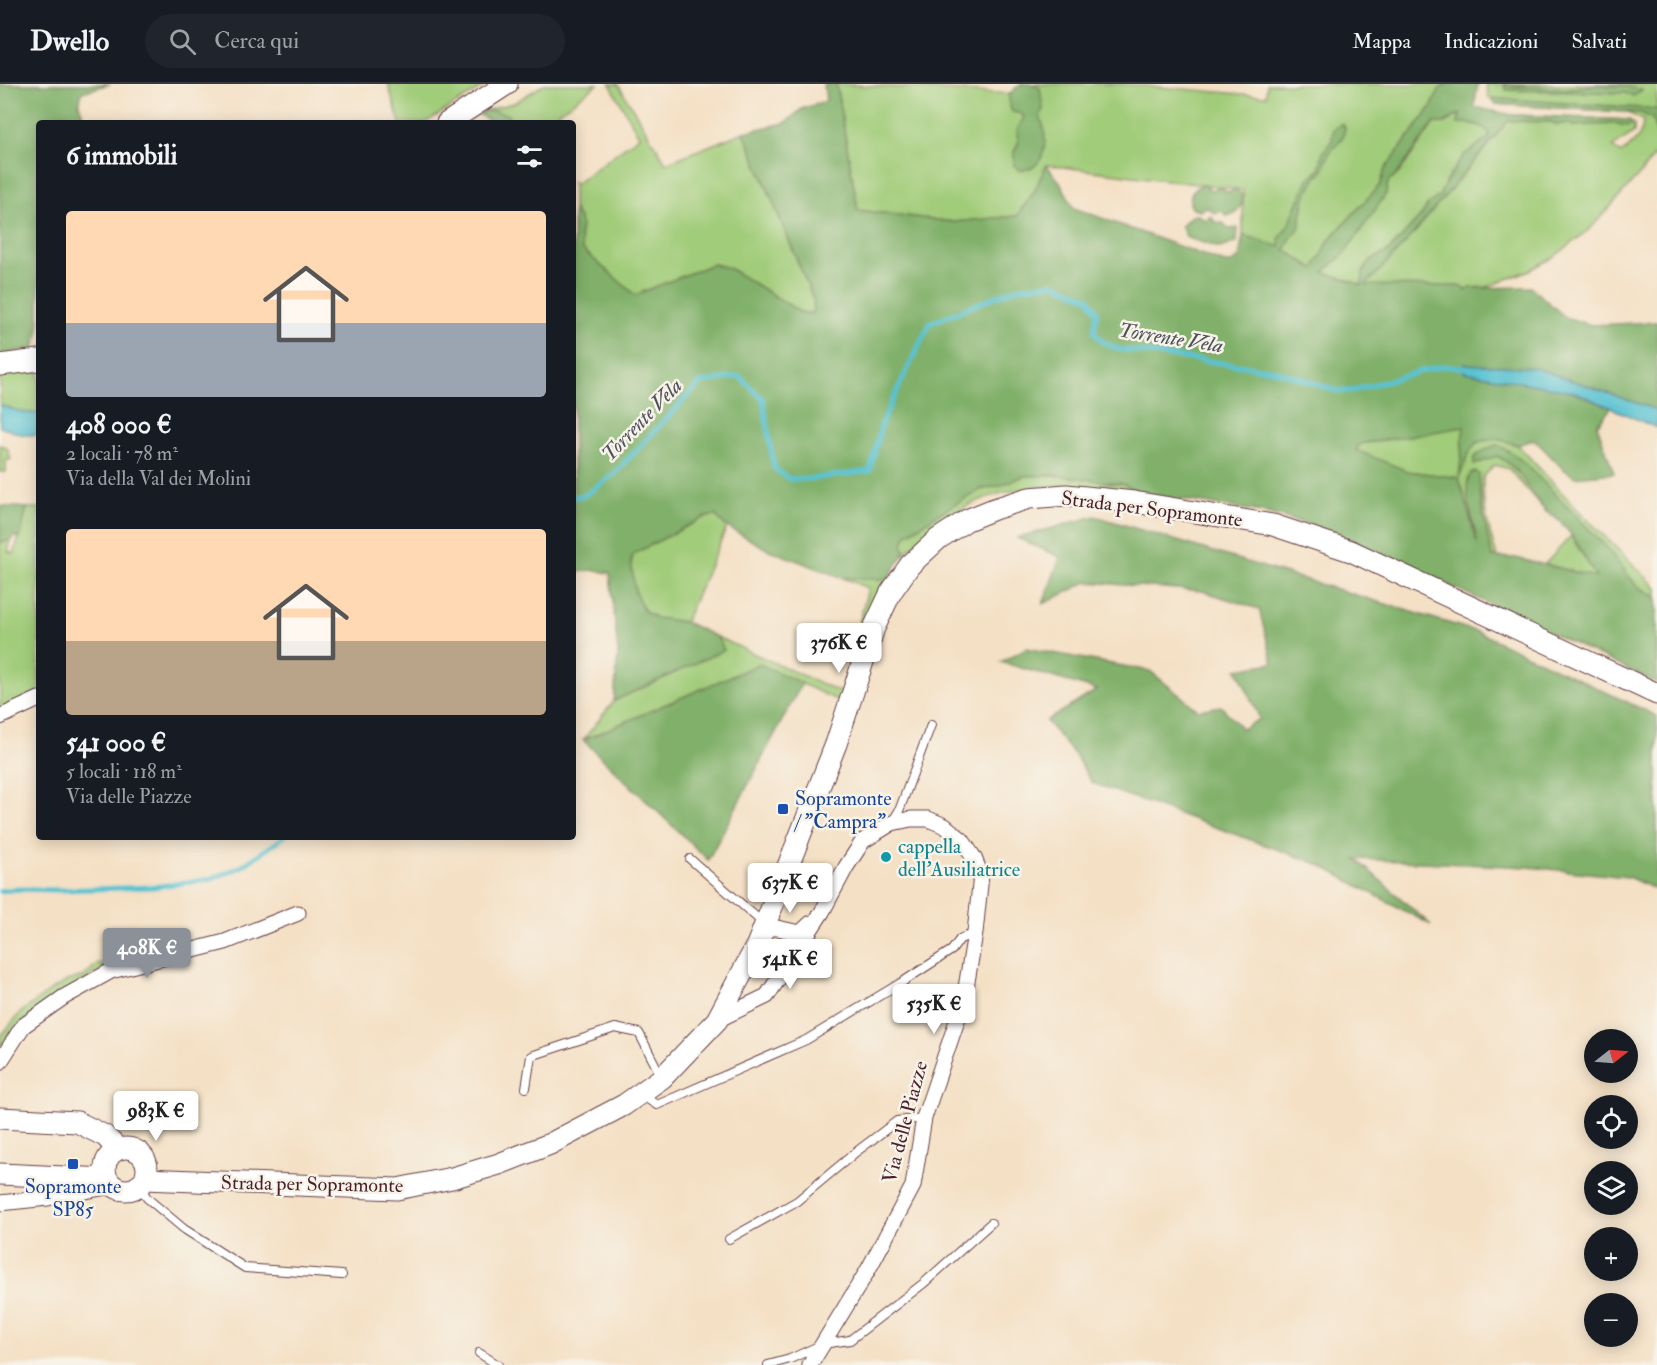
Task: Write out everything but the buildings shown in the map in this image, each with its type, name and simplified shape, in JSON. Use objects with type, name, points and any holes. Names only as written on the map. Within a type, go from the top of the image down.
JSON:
[{"type":"main road","points":[[452,120],[507,84]]},
{"type":"main road","points":[[0,365],[36,360]]},
{"type":"main road","name":"Strada per Sopramonte","points":[[142,1183],[397,1189],[452,1178],[499,1164],[588,1126],[624,1105],[662,1078],[717,1020],[766,927],[836,744],[874,628],[891,592],[910,565],[938,539],[967,520],[994,509],[1029,498],[1066,495],[1134,502],[1282,528],[1351,551],[1657,694]]},
{"type":"main road","points":[[0,1118],[77,1122],[105,1136],[118,1149]]},
{"type":"main road","points":[[128,1147],[138,1151],[145,1159],[148,1169],[142,1183],[131,1190],[121,1190],[110,1182],[104,1170],[110,1154],[128,1147]]},
{"type":"main road","points":[[0,1174],[110,1182]]},
{"type":"street","points":[[0,717],[36,700]]},
{"type":"street","name":"Via delle Piazze","points":[[717,1020],[767,996],[822,912],[863,841],[892,824],[911,819],[928,819],[945,826],[962,840],[974,858],[981,875],[975,933],[964,1000],[924,1118],[913,1186],[868,1270],[810,1365]]},
{"type":"street","name":"Via delle Piazze","points":[[766,927],[800,933],[822,912]]},
{"type":"street","points":[[0,1062],[23,1026],[64,997],[111,971],[225,942],[298,913]]},
{"type":"street","points":[[0,1203],[48,1198],[110,1182]]},
{"type":"lane","points":[[892,824],[931,725]]},
{"type":"lane","points":[[690,859],[766,927]]},
{"type":"lane","points":[[640,1094],[657,1105],[806,1040],[952,950],[960,939],[975,933]]},
{"type":"lane","points":[[526,1088],[531,1056],[615,1028],[639,1033],[662,1078]]},
{"type":"lane","points":[[729,1239],[797,1201],[897,1121],[924,1118]]},
{"type":"lane","points":[[142,1183],[147,1198],[184,1229],[244,1268],[342,1275]]},
{"type":"lane","points":[[768,1365],[790,1359],[823,1344],[850,1340],[924,1283],[991,1223]]},
{"type":"lane","points":[[479,1353],[498,1365]]},
{"type":"green space","points":[[0,84],[110,84],[82,92],[79,104],[84,120],[36,120],[36,340],[34,348],[0,355]]},
{"type":"green space","points":[[388,84],[488,84],[430,120],[399,120]]},
{"type":"green space","points":[[544,84],[598,84],[548,120],[504,120],[484,111],[516,102]]},
{"type":"green space","points":[[610,84],[618,84],[666,163],[744,132],[814,301],[812,314],[800,312],[729,268],[713,264],[635,295],[582,249],[579,234],[581,223],[576,214],[576,183],[639,136]]},
{"type":"green space","points":[[824,84],[836,84],[858,210],[954,222],[1017,216],[1034,192],[1046,165],[1060,182],[1074,208],[1225,263],[1232,263],[1239,258],[1243,235],[1280,247],[1279,239],[1289,224],[1308,179],[1319,170],[1323,152],[1332,140],[1333,130],[1342,123],[1345,128],[1343,137],[1330,152],[1321,174],[1316,177],[1305,196],[1299,229],[1292,236],[1285,250],[1314,269],[1329,240],[1381,184],[1385,169],[1432,106],[1439,90],[1447,84],[1478,84],[1474,107],[1513,115],[1629,120],[1632,123],[1629,126],[1616,124],[1573,126],[1567,123],[1557,125],[1551,122],[1508,121],[1409,239],[1366,285],[1457,286],[1462,287],[1465,291],[1470,288],[1531,287],[1565,317],[1591,325],[1657,322],[1657,410],[1535,368],[1466,372],[1575,392],[1611,408],[1597,425],[1614,473],[1575,477],[1563,469],[1534,439],[1518,445],[1497,439],[1477,442],[1471,449],[1459,478],[1477,543],[1467,488],[1471,473],[1479,474],[1481,506],[1492,557],[1516,558],[1596,577],[1569,532],[1546,511],[1513,468],[1497,456],[1474,465],[1474,457],[1497,445],[1526,464],[1607,548],[1636,585],[1657,598],[1657,683],[1364,545],[1308,524],[1263,512],[1145,494],[1123,484],[1053,475],[1024,476],[1002,485],[980,490],[940,513],[906,535],[903,544],[905,553],[887,579],[843,578],[769,550],[727,527],[715,515],[703,518],[633,554],[631,561],[635,590],[643,610],[656,618],[685,622],[717,637],[724,650],[614,701],[618,653],[610,573],[590,570],[576,572],[576,214],[581,223],[582,249],[635,295],[713,264],[729,268],[800,312],[812,314],[814,301],[744,132],[785,123],[802,109],[826,101]],"holes":[[[1460,114],[1458,124],[1479,126],[1489,133],[1489,138],[1464,155],[1446,181],[1440,195],[1427,206],[1421,216],[1389,251],[1371,260],[1363,272],[1362,285],[1324,272],[1345,253],[1386,194],[1388,182],[1398,173],[1434,123],[1444,123]],[[1464,427],[1459,478],[1407,471],[1356,450],[1360,444]]]},
{"type":"green space","points":[[836,84],[1033,95],[1034,84],[1123,84],[1266,96],[1267,84],[1447,84],[1439,90],[1432,106],[1385,169],[1381,184],[1329,240],[1315,269],[1281,248],[1243,235],[1243,190],[1236,189],[1047,165],[1034,192],[1017,216],[954,222],[858,210]]},
{"type":"green space","points":[[1022,84],[1032,84],[1040,88],[1043,109],[1040,116],[1045,142],[1041,159],[1036,165],[1018,170],[1014,165],[1014,151],[1018,144],[1017,130],[1024,117],[1020,113],[1012,112],[1009,95]]},
{"type":"green space","points":[[1486,84],[1657,84],[1657,109],[1652,118],[1657,134],[1657,152],[1591,228],[1554,257],[1530,270],[1487,287],[1470,288],[1465,291],[1462,287],[1457,286],[1365,286],[1409,239],[1513,115],[1629,120],[1634,124],[1634,132],[1613,147],[1621,154],[1636,139],[1643,126],[1643,120],[1626,112],[1495,104],[1489,98]]},
{"type":"green space","points":[[1504,85],[1566,89],[1596,85],[1622,86],[1642,90],[1634,96],[1624,93],[1506,90]]},
{"type":"green space","points":[[1492,98],[1657,109],[1657,134],[1652,118],[1641,113],[1495,104]]},
{"type":"green space","points":[[484,111],[495,111],[508,115],[510,120],[489,120],[478,114]]},
{"type":"green space","points":[[1460,114],[1458,123],[1479,126],[1490,133],[1489,138],[1464,155],[1446,181],[1440,195],[1427,206],[1421,216],[1389,251],[1371,260],[1362,285],[1323,272],[1345,253],[1386,194],[1388,182],[1399,173],[1434,123],[1444,123]]},
{"type":"green space","points":[[1205,185],[1211,191],[1219,187],[1228,192],[1236,189],[1243,196],[1241,206],[1227,216],[1222,211],[1215,213],[1206,207],[1201,211],[1193,209],[1190,204],[1192,193],[1198,187]]},
{"type":"green space","points":[[1198,215],[1205,220],[1211,216],[1215,222],[1223,223],[1229,229],[1238,228],[1237,242],[1220,248],[1187,238],[1181,226],[1191,216]]},
{"type":"green space","points":[[36,370],[36,414],[21,412],[0,405],[0,375]]},
{"type":"green space","points":[[1464,426],[1460,474],[1471,449],[1478,442],[1497,439],[1518,445],[1577,509],[1657,588],[1657,598],[1636,585],[1607,548],[1526,465],[1509,451],[1497,445],[1478,464],[1498,456],[1506,461],[1526,481],[1547,513],[1509,469],[1495,465],[1483,477],[1483,487],[1487,518],[1497,557],[1492,557],[1487,537],[1479,475],[1480,556],[1364,545],[1331,534],[1459,478],[1407,471],[1355,451],[1360,444]]},
{"type":"green space","points":[[0,445],[7,448],[11,459],[6,461],[6,472],[0,472]]},
{"type":"green space","points":[[1063,451],[1106,483],[1123,484],[1145,494],[1069,486],[1019,489],[971,504],[948,517],[905,553],[903,544],[906,535],[962,499],[980,490],[1002,485],[1024,476],[1053,475]]},
{"type":"green space","points":[[0,506],[27,508],[20,538],[13,536],[11,541],[0,542]]},
{"type":"green space","points":[[27,508],[36,508],[36,693],[0,710],[0,542],[11,541],[8,552],[14,554]]},
{"type":"green space","points":[[716,515],[727,527],[685,622],[659,619],[649,614],[638,599],[635,590],[632,571],[633,554],[703,518]]},
{"type":"green space","points":[[1095,516],[1478,632],[1657,716],[1657,890],[1628,877],[1528,867],[1356,859],[1431,925],[1318,864],[1092,783],[1075,755],[1046,721],[1097,690],[1001,662],[1026,648],[1150,671],[1198,710],[1221,706],[1242,729],[1260,719],[1237,669],[1273,663],[1259,609],[1202,591],[1087,582],[1043,604],[1060,557],[1017,538]]},
{"type":"green space","points":[[1571,536],[1597,578],[1545,564]]},
{"type":"green space","points":[[843,578],[887,579],[872,609],[841,702],[759,664],[583,740],[614,701],[724,650],[717,637],[842,693],[868,588]]},
{"type":"green space","points":[[759,664],[802,683],[708,860],[583,740]]},
{"type":"green space","points":[[98,963],[103,964],[104,968],[17,1025],[0,1047],[0,1037],[20,1013],[53,989],[67,981],[84,976]]},
{"type":"water","points":[[1465,364],[1535,368],[1657,410],[1657,428],[1575,392],[1465,372],[1460,367]]},
{"type":"water","points":[[0,405],[21,412],[36,414],[36,435],[24,435],[0,427]]},
{"type":"waterway","name":"Torrente Vela","points":[[576,497],[584,496],[613,475],[700,383],[739,376],[763,399],[774,468],[789,479],[810,479],[870,471],[882,422],[930,323],[1017,288],[1054,283],[1089,298],[1097,312],[1094,332],[1103,342],[1118,349],[1274,370],[1338,391],[1351,391],[1443,366],[1466,368]]},
{"type":"waterway","points":[[0,891],[153,887],[211,879],[241,867],[280,840]]},
{"type":"place","name":"Sopramonte / \"Campra\"","points":[[783,809]]},
{"type":"place","name":"cappella dell'Ausiliatrice","points":[[886,857]]},
{"type":"place","name":"Sopramonte SP85","points":[[73,1164]]}]
